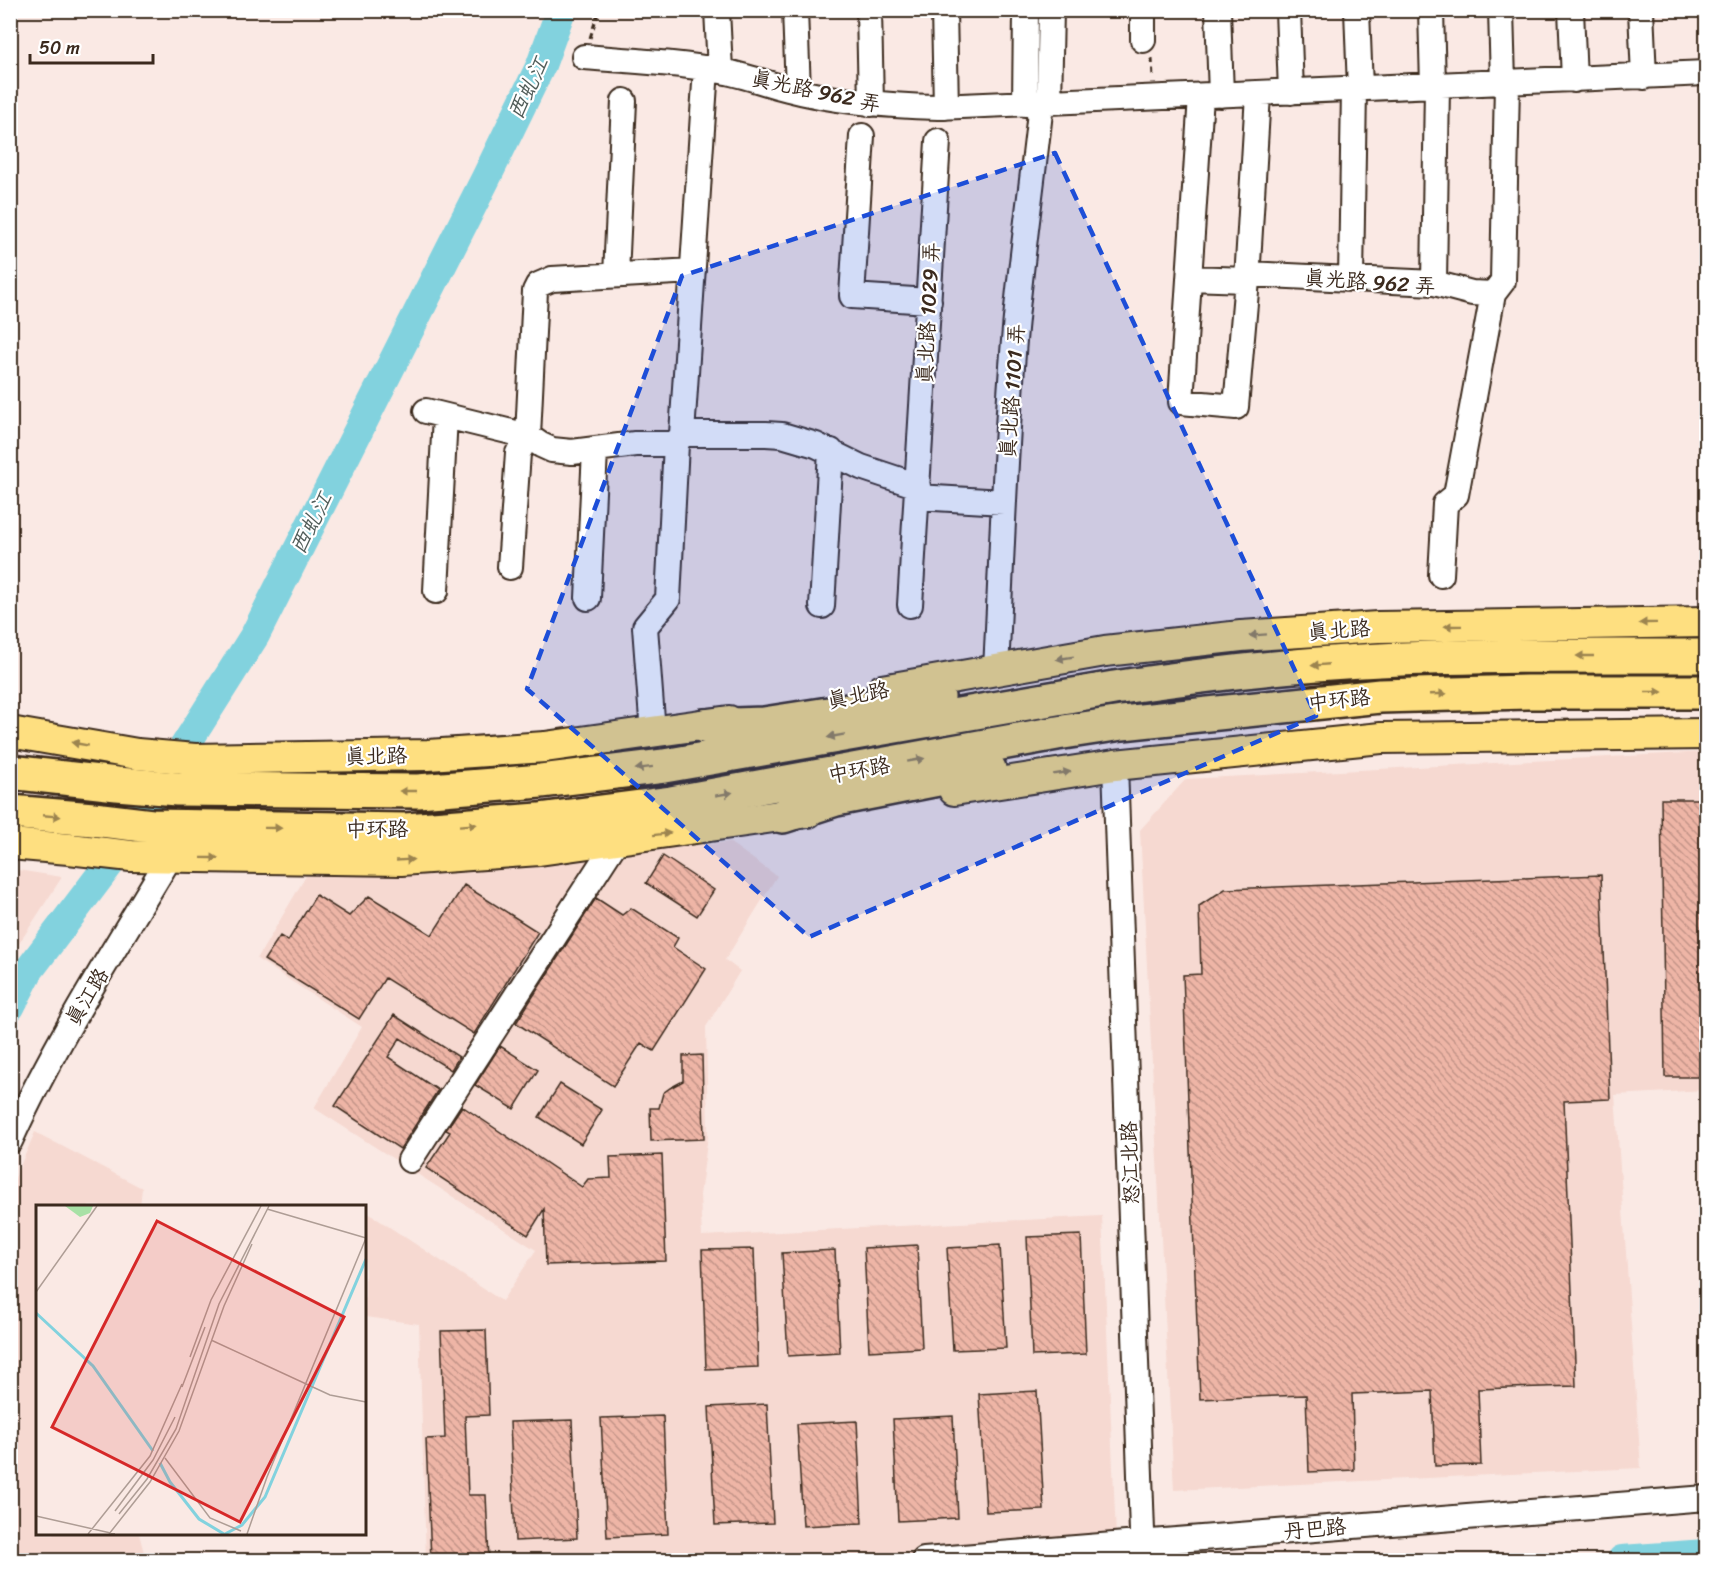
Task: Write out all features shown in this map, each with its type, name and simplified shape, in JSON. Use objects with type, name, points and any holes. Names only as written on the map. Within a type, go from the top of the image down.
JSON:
[{"type":"highway","name":"中环路","points":[[10,772],[177,789],[418,791],[541,782],[664,765],[1179,678],[1378,660],[1524,656],[1707,656]]},
{"type":"highway","points":[[704,726],[764,723],[906,701],[1038,685],[1081,681],[1179,678]]},
{"type":"highway","name":"中环路","points":[[10,813],[152,826],[406,830],[538,820],[670,803],[1122,723],[1380,696],[1527,692],[1707,692]]},
{"type":"highway","points":[[783,816],[836,799],[975,772],[1061,752],[1278,718],[1380,696]]},
{"type":"main road","name":"真北路","points":[[10,732],[137,753],[195,759],[428,755],[545,747],[704,726],[996,669],[1116,650],[1241,636],[1366,628],[1707,622]]},
{"type":"main road","points":[[10,844],[131,856],[401,861],[539,850],[616,840],[1115,765],[1381,738],[1707,734]]},
{"type":"street","points":[[653,733],[645,627],[668,599],[679,439],[717,10]]},
{"type":"street","points":[[795,10],[798,91]]},
{"type":"street","points":[[869,10],[872,104]]},
{"type":"street","points":[[944,10],[946,107]]},
{"type":"street","points":[[1026,10],[1039,106]]},
{"type":"street","points":[[1039,106],[1051,10]]},
{"type":"street","points":[[1143,10],[1143,40]]},
{"type":"street","points":[[1218,10],[1211,96],[1190,278],[1181,402],[1236,407],[1247,277],[1258,94]]},
{"type":"street","points":[[1288,10],[1291,92]]},
{"type":"street","points":[[1351,279],[1357,10]]},
{"type":"street","points":[[1431,10],[1435,86],[1434,283]]},
{"type":"street","points":[[1441,575],[1444,504],[1456,495],[1493,294],[1503,281],[1505,83],[1501,10]]},
{"type":"street","points":[[1571,10],[1574,80]]},
{"type":"street","points":[[1641,10],[1644,77]]},
{"type":"street","name":"真光路 962 弄","points":[[584,57],[713,69],[798,91],[885,106],[946,107],[1039,106],[1154,98],[1707,73]]},
{"type":"street","points":[[616,275],[624,101]]},
{"type":"street","name":"真北路 1101 弄","points":[[996,669],[1000,502],[1016,321],[1039,106]]},
{"type":"street","points":[[862,136],[852,296],[929,301]]},
{"type":"street","name":"真北路 1029 弄","points":[[910,605],[938,141]]},
{"type":"street","points":[[510,567],[518,453],[528,436],[535,291],[538,285],[552,279],[693,271]]},
{"type":"street","name":"真光路 962 弄","points":[[1190,278],[1351,279],[1434,283],[1464,292],[1493,294]]},
{"type":"street","points":[[436,591],[435,414],[528,436],[552,450],[572,452],[679,439],[782,435],[816,445],[917,491],[1000,502]]},
{"type":"street","points":[[588,598],[595,450]]},
{"type":"street","points":[[822,606],[831,452]]},
{"type":"street","name":"怒江北路","points":[[1115,765],[1144,1551]]},
{"type":"street","points":[[410,1160],[616,840]]},
{"type":"street","name":"真江路","points":[[10,1141],[53,1053],[170,857]]},
{"type":"street","name":"丹巴路","points":[[924,1560],[1144,1551],[1707,1498]]},
{"type":"path","points":[[584,57],[599,10]]},
{"type":"path","points":[[1143,40],[1152,59],[1154,98]]},
{"type":"highlighted area","points":[[1055,153],[1316,716],[809,937],[527,689],[682,276]]},
{"type":"shaded area","points":[[1706,752],[1706,1090],[1615,1095],[1641,1468],[1174,1490],[1140,830],[1186,779]]},
{"type":"shaded area","points":[[729,842],[777,876],[725,960],[740,971],[706,1027],[708,1136],[700,1195],[702,1236],[1102,1216],[1117,1560],[426,1560],[419,1324],[366,1317],[366,1212],[502,1301],[536,1250],[314,1108],[362,1027],[257,959],[306,876],[442,872]]},
{"type":"shaded area","points":[[10,869],[62,877],[11,956]]},
{"type":"shaded area","points":[[35,1132],[142,1188],[140,1205],[36,1205],[36,1535],[139,1535],[146,1560],[11,1560],[11,1187]]},
{"type":"building","points":[[1661,799],[1707,799],[1707,1077],[1665,1077]]},
{"type":"building","points":[[663,856],[714,890],[697,916],[646,883]]},
{"type":"building","points":[[1601,875],[1610,1099],[1564,1101],[1576,1386],[1478,1389],[1481,1465],[1435,1466],[1432,1391],[1352,1394],[1354,1470],[1309,1472],[1306,1395],[1200,1399],[1183,975],[1201,974],[1199,906],[1225,889]]},
{"type":"building","points":[[464,885],[538,932],[474,1034],[385,978],[359,1019],[264,960],[280,936],[288,941],[316,895],[349,916],[369,896],[432,935]]},
{"type":"building","points":[[596,898],[622,915],[631,908],[678,938],[673,947],[706,969],[654,1051],[641,1043],[613,1086],[516,1023]]},
{"type":"building","points":[[394,1015],[459,1057],[451,1070],[400,1038],[388,1057],[438,1090],[400,1149],[335,1106]]},
{"type":"building","points":[[500,1046],[538,1070],[514,1109],[475,1085]]},
{"type":"building","points":[[702,1055],[704,1139],[651,1141],[650,1108],[659,1108],[663,1093],[683,1081],[683,1056]]},
{"type":"building","points":[[560,1084],[602,1110],[581,1144],[539,1117]]},
{"type":"building","points":[[462,1106],[582,1187],[588,1179],[611,1178],[610,1157],[662,1155],[666,1261],[546,1265],[544,1209],[528,1235],[426,1168],[450,1132],[446,1130]]},
{"type":"building","points":[[1081,1235],[1086,1354],[1032,1356],[1027,1237]]},
{"type":"building","points":[[917,1245],[922,1348],[869,1351],[864,1248]]},
{"type":"building","points":[[1000,1245],[1006,1348],[953,1350],[947,1248]]},
{"type":"building","points":[[754,1249],[758,1367],[706,1369],[702,1250]]},
{"type":"building","points":[[835,1250],[840,1353],[788,1356],[782,1253]]},
{"type":"building","points":[[486,1330],[489,1415],[465,1416],[468,1495],[486,1495],[489,1560],[431,1560],[426,1439],[445,1438],[441,1331]]},
{"type":"building","points":[[1037,1391],[1044,1510],[986,1512],[979,1394]]},
{"type":"building","points":[[767,1404],[773,1523],[715,1525],[709,1407]]},
{"type":"building","points":[[663,1416],[668,1534],[607,1537],[601,1418]]},
{"type":"building","points":[[953,1416],[958,1518],[898,1521],[893,1419]]},
{"type":"building","points":[[572,1420],[577,1538],[515,1541],[510,1422]]},
{"type":"building","points":[[857,1421],[862,1523],[803,1526],[797,1424]]},
{"type":"waterway","name":"西虬江","points":[[10,1007],[29,970],[116,855],[255,635],[486,178],[541,65],[561,10]]},
{"type":"waterway","points":[[1622,1560],[1706,1554]]}]
